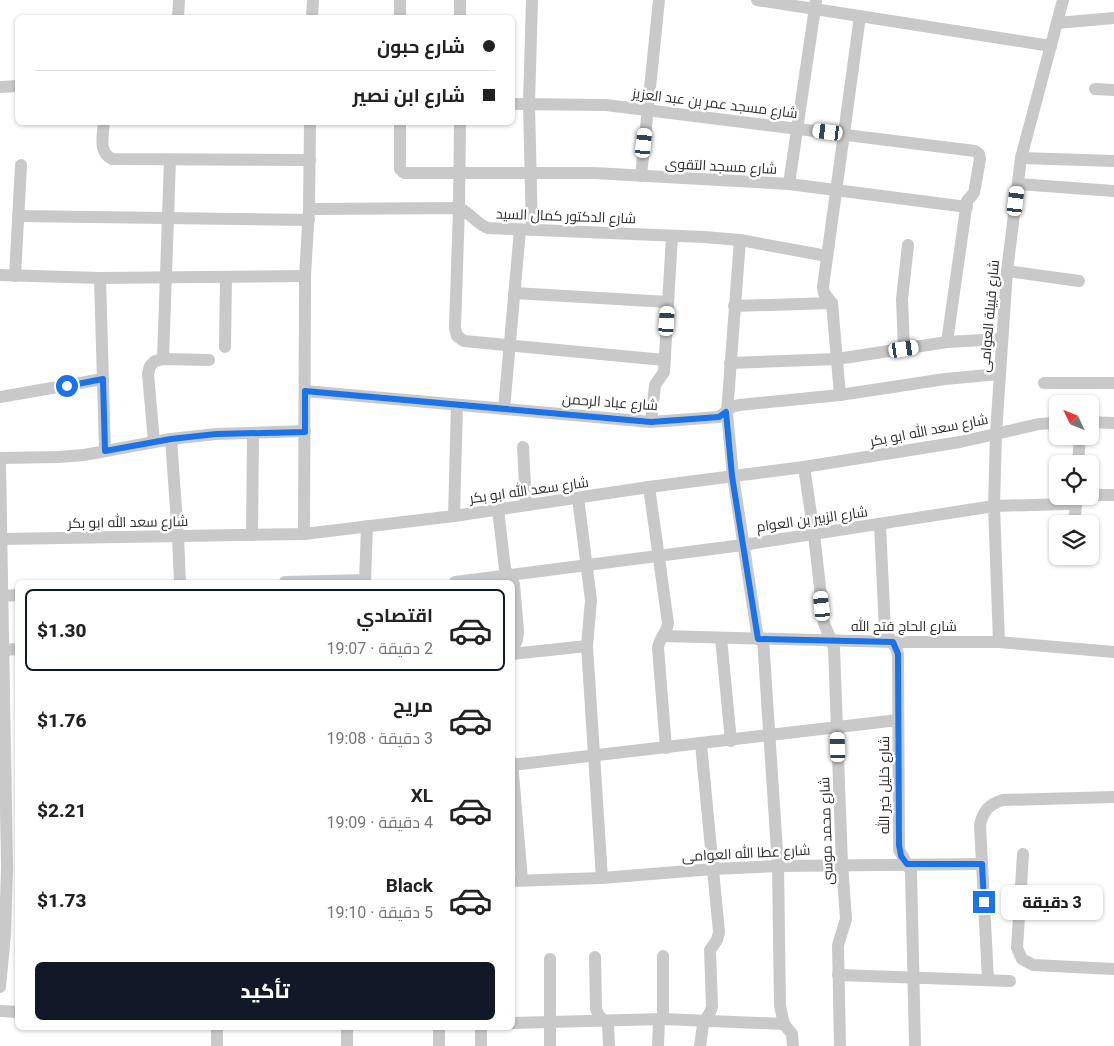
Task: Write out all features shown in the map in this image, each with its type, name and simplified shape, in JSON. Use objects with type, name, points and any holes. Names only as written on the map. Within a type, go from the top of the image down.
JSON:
[{"type":"street","points":[[178,15],[179,0]]},
{"type":"street","points":[[312,15],[313,0]]},
{"type":"street","points":[[400,0],[400,15]]},
{"type":"street","points":[[460,0],[460,15]]},
{"type":"street","points":[[504,409],[514,293],[526,230],[530,173],[529,104],[532,0]]},
{"type":"street","points":[[640,176],[660,0]]},
{"type":"street","points":[[756,0],[815,4],[860,16],[1051,46]]},
{"type":"street","name":"شارع قبيلة العوامى","points":[[999,642],[994,506],[999,374],[1007,271],[1021,158],[1063,0]]},
{"type":"street","points":[[789,184],[815,4]]},
{"type":"street","points":[[840,395],[832,303],[823,291],[860,16]]},
{"type":"street","points":[[1057,23],[1114,18]]},
{"type":"street","points":[[0,87],[15,86]]},
{"type":"street","points":[[1095,90],[1114,90]]},
{"type":"street","name":"شارع مسجد عمر بن عبد العزيز","points":[[515,104],[606,105],[648,109],[973,150],[979,154],[980,159],[974,193],[968,201],[967,207]]},
{"type":"street","points":[[104,125],[102,151],[106,156],[119,160],[310,160]]},
{"type":"street","points":[[304,534],[305,276],[309,214],[310,125]]},
{"type":"street","name":"شارع مسجد التقوى","points":[[400,125],[400,169],[402,172],[460,174],[594,173],[789,184],[967,207]]},
{"type":"street","points":[[460,125],[460,208],[455,328],[458,336],[464,341],[664,360]]},
{"type":"street","points":[[1021,158],[1114,161]]},
{"type":"street","points":[[163,360],[170,160]]},
{"type":"street","points":[[14,276],[20,165]]},
{"type":"street","points":[[1018,184],[1114,191]]},
{"type":"street","points":[[947,342],[967,207]]},
{"type":"street","points":[[18,216],[168,218],[460,208]]},
{"type":"street","name":"شارع الدكتور كمال السيد","points":[[460,208],[471,214],[475,221],[484,227],[740,240],[827,256]]},
{"type":"street","points":[[651,422],[655,385],[663,375],[672,236]]},
{"type":"street","points":[[740,240],[726,412],[732,476],[742,545],[760,639],[770,736],[778,866],[780,1006],[784,1024],[792,1034],[793,1046]]},
{"type":"street","points":[[904,349],[902,299],[908,245]]},
{"type":"street","points":[[1007,271],[1078,280]]},
{"type":"street","points":[[0,275],[100,278],[305,276]]},
{"type":"street","points":[[100,278],[105,451]]},
{"type":"street","points":[[225,347],[226,278]]},
{"type":"street","points":[[514,293],[668,302]]},
{"type":"street","points":[[734,306],[832,303]]},
{"type":"street","points":[[730,364],[837,359],[947,342],[1001,339]]},
{"type":"street","points":[[154,442],[148,374],[150,366],[155,361],[163,360],[209,360]]},
{"type":"street","name":"شارع عباد الرحمن","points":[[305,391],[651,422],[719,417],[732,407],[739,405],[840,395],[945,378],[999,374]]},
{"type":"street","points":[[0,397],[103,379]]},
{"type":"street","points":[[1044,383],[1114,382]]},
{"type":"street","points":[[454,516],[458,405]]},
{"type":"street","name":"شارع سعد الله ابو بكر","points":[[1,539],[304,534],[454,516],[804,467],[960,442],[1039,424],[1049,423]]},
{"type":"street","points":[[1099,423],[1114,424]]},
{"type":"street","points":[[0,458],[58,458],[171,439],[216,434],[305,432]]},
{"type":"street","points":[[252,535],[253,434]]},
{"type":"street","points":[[171,439],[180,580]]},
{"type":"street","points":[[522,447],[526,505]]},
{"type":"street","points":[[0,463],[2,648],[12,802],[12,867],[2,934],[0,987]]},
{"type":"street","name":"شارع محمد موسى","points":[[804,467],[824,623],[834,648],[842,864],[846,919],[838,945],[840,1046]]},
{"type":"street","points":[[649,488],[668,623],[658,648],[666,748]]},
{"type":"street","points":[[1099,495],[1114,495]]},
{"type":"street","points":[[578,498],[591,600],[587,646],[596,756],[602,878]]},
{"type":"street","name":"شارع الزبير بن العوام","points":[[472,580],[742,545],[994,506],[1049,504]]},
{"type":"street","points":[[498,510],[505,569],[511,580]]},
{"type":"street","name":"شارع خليل خير الله","points":[[880,525],[885,631],[893,642],[898,654],[899,850],[912,876],[915,1046]]},
{"type":"street","points":[[365,580],[367,526]]},
{"type":"street","points":[[294,579],[330,580]]},
{"type":"street","points":[[2,596],[15,595]]},
{"type":"street","points":[[515,596],[518,631],[515,645]]},
{"type":"street","name":"شارع الحاج فتح الله","points":[[663,636],[832,641],[999,642],[1114,652]]},
{"type":"street","points":[[722,638],[731,741]]},
{"type":"street","points":[[515,653],[587,646]]},
{"type":"street","points":[[2,648],[15,649]]},
{"type":"street","points":[[515,764],[731,741],[898,720]]},
{"type":"street","points":[[700,1046],[701,1029],[712,1007],[710,950],[719,932],[701,744]]},
{"type":"street","points":[[988,980],[980,825],[985,810],[990,805],[1003,800],[1114,796]]},
{"type":"street","points":[[515,822],[517,880]]},
{"type":"street","points":[[1023,854],[1017,948],[1022,959],[1033,966],[1114,969]]},
{"type":"street","name":"شارع عطا الله العوامى","points":[[517,880],[602,878],[713,868],[842,864],[982,864]]},
{"type":"street","points":[[658,1046],[663,956]]},
{"type":"street","points":[[595,957],[596,1009],[609,1028],[609,1046]]},
{"type":"street","points":[[550,959],[550,1046]]},
{"type":"street","points":[[838,975],[1010,981]]},
{"type":"street","points":[[0,1011],[15,1012]]},
{"type":"street","points":[[515,1023],[661,1019],[784,1024]]},
{"type":"street","points":[[216,1046],[217,1030]]},
{"type":"street","points":[[347,1030],[347,1046]]},
{"type":"street","points":[[439,1030],[439,1046]]},
{"type":"street","points":[[481,1030],[481,1046]]},
{"type":"route","points":[[67,386],[103,379],[105,451],[171,439],[216,434],[305,432],[305,391],[651,422],[719,417],[726,412],[732,476],[758,639],[893,642],[898,654],[899,850],[901,856],[907,864],[982,864],[984,902]]}]
